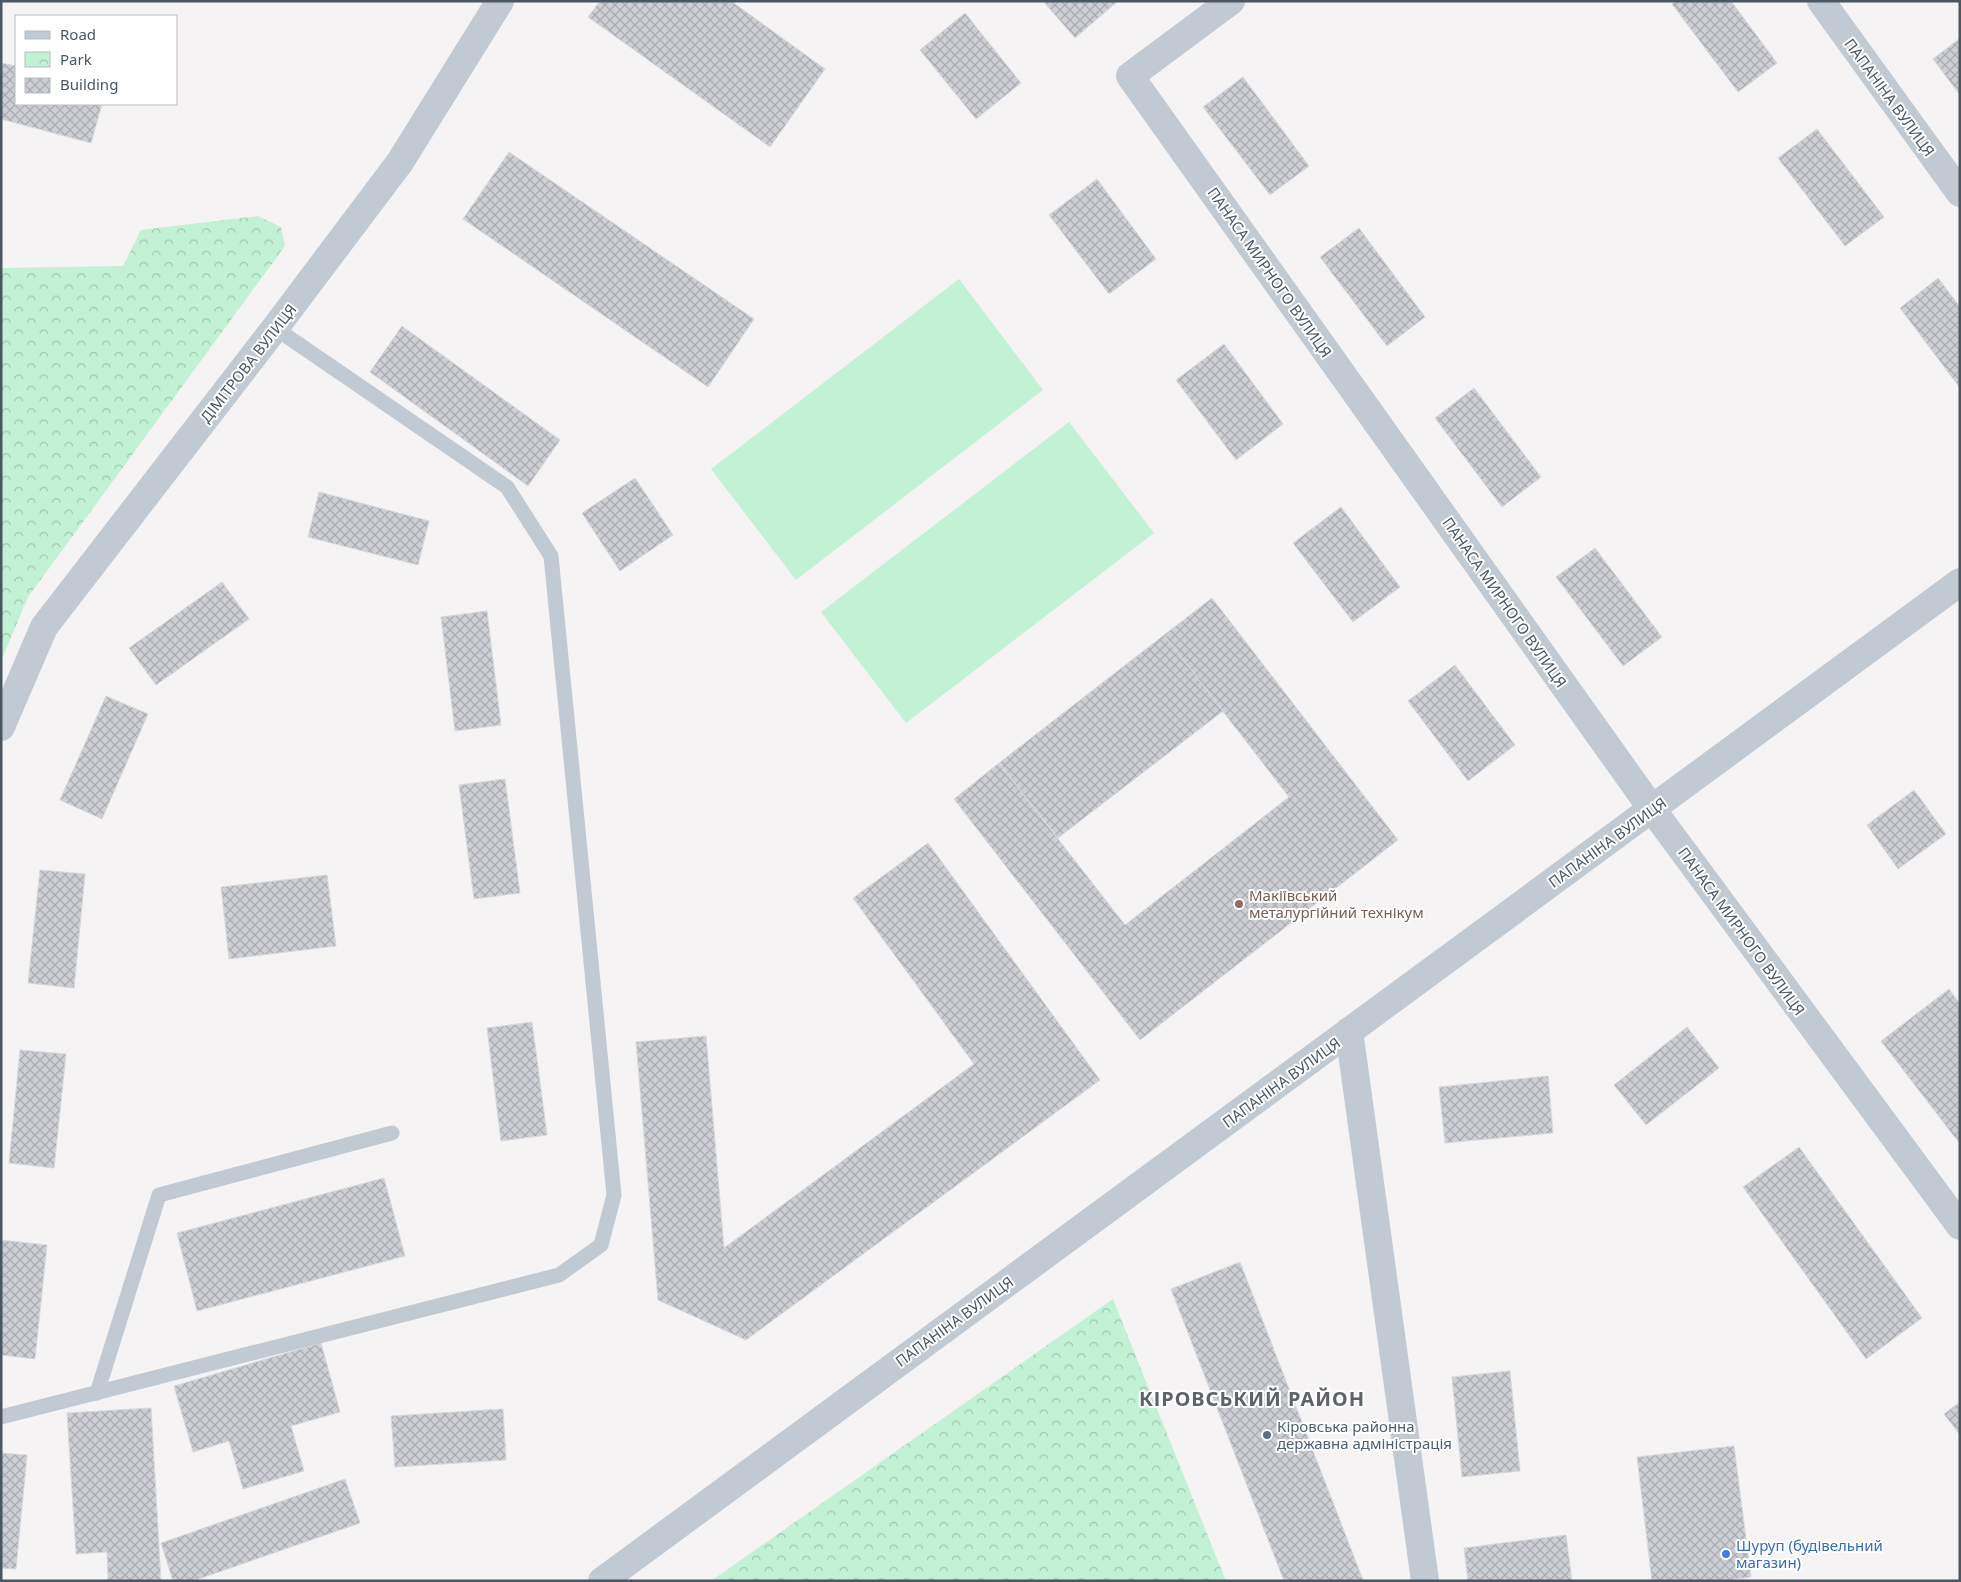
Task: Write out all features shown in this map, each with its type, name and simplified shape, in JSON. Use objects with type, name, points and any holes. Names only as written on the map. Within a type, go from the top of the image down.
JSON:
[{"type":"street","name":"ДІМІТРОВА ВУЛИЦЯ","points":[[1,727],[44,627],[275,328],[400,162],[500,1]]},
{"type":"street","name":"ПАНАСА МИРНОГО ВУЛИЦЯ","points":[[1231,1],[1130,76],[1652,809],[1960,1226]]},
{"type":"street","name":"ПАПАНІНА ВУЛИЦЯ","points":[[1821,1],[1960,193]]},
{"type":"street","name":"ПАПАНІНА ВУЛИЦЯ","points":[[602,1581],[1960,582]]},
{"type":"street","points":[[1349,1031],[1425,1581]]},
{"type":"lane","points":[[1,1417],[559,1275],[600,1245],[614,1196],[551,556],[507,487],[275,328]]},
{"type":"lane","points":[[97,1393],[159,1195],[392,1133]]},
{"type":"green space","points":[[258,216],[281,227],[285,246],[28,597],[1,661],[1,268],[123,266],[141,230]]},
{"type":"green space","points":[[959,279],[1043,390],[796,580],[711,469]]},
{"type":"green space","points":[[1069,422],[1154,533],[906,723],[821,612]]},
{"type":"green space","points":[[1113,1299],[1226,1581],[711,1581]]},
{"type":"building","points":[[600,1],[731,1],[825,69],[770,147],[588,17]]},
{"type":"building","points":[[1043,1],[1118,1],[1075,38]]},
{"type":"building","points":[[1675,1],[1731,1],[1777,63],[1738,92],[1672,4]]},
{"type":"building","points":[[965,13],[1021,83],[976,119],[920,50]]},
{"type":"building","points":[[1960,38],[1960,95],[1933,59]]},
{"type":"building","points":[[1,63],[15,66],[15,105],[102,105],[91,143],[1,119]]},
{"type":"building","points":[[1243,77],[1309,166],[1270,195],[1203,107]]},
{"type":"building","points":[[1817,129],[1884,217],[1845,246],[1778,158]]},
{"type":"building","points":[[509,152],[754,319],[708,387],[463,219]]},
{"type":"building","points":[[1097,179],[1156,259],[1109,294],[1049,215]]},
{"type":"building","points":[[1359,228],[1425,317],[1387,346],[1320,257]]},
{"type":"building","points":[[1938,278],[1960,307],[1960,388],[1900,308]]},
{"type":"building","points":[[402,326],[560,440],[528,486],[370,372]]},
{"type":"building","points":[[1224,344],[1283,424],[1236,460],[1176,380]]},
{"type":"building","points":[[1474,388],[1541,477],[1502,507],[1435,418]]},
{"type":"building","points":[[635,478],[673,535],[620,571],[582,513]]},
{"type":"building","points":[[319,492],[429,521],[418,565],[308,537]]},
{"type":"building","points":[[1341,507],[1400,587],[1353,622],[1293,543]]},
{"type":"building","points":[[1595,548],[1662,637],[1623,666],[1556,577]]},
{"type":"building","points":[[222,582],[249,619],[156,685],[129,648]]},
{"type":"building","points":[[1212,598],[1398,840],[1140,1040],[954,799],[999,763],[1125,925],[1289,797],[1164,635]]},
{"type":"building","points":[[487,611],[501,725],[455,731],[441,617]]},
{"type":"building","points":[[1164,635],[1223,711],[1058,838],[999,763]]},
{"type":"building","points":[[1455,665],[1515,745],[1468,781],[1408,701]]},
{"type":"building","points":[[106,696],[148,714],[102,819],[60,800]]},
{"type":"building","points":[[505,779],[520,893],[474,899],[459,785]]},
{"type":"building","points":[[1914,790],[1946,834],[1898,869],[1867,825]]},
{"type":"building","points":[[928,843],[1100,1080],[746,1340],[658,1300],[636,1042],[706,1036],[724,1248],[974,1064],[853,898]]},
{"type":"building","points":[[40,870],[85,874],[74,988],[28,983]]},
{"type":"building","points":[[327,875],[336,946],[229,959],[221,887]]},
{"type":"building","points":[[1949,989],[1960,1004],[1960,1144],[1881,1041]]},
{"type":"building","points":[[532,1022],[547,1135],[501,1141],[487,1028]]},
{"type":"building","points":[[1687,1027],[1719,1068],[1646,1125],[1614,1085]]},
{"type":"building","points":[[20,1050],[66,1054],[54,1168],[9,1163]]},
{"type":"building","points":[[1548,1076],[1553,1133],[1445,1143],[1439,1087]]},
{"type":"building","points":[[1799,1147],[1922,1318],[1866,1359],[1743,1187]]},
{"type":"building","points":[[384,1178],[405,1256],[197,1311],[177,1233]]},
{"type":"building","points":[[1,1240],[47,1245],[35,1359],[1,1355]]},
{"type":"building","points":[[1240,1262],[1363,1580],[1361,1581],[1284,1581],[1171,1289]]},
{"type":"building","points":[[321,1343],[340,1412],[291,1426],[304,1471],[243,1489],[229,1441],[193,1452],[174,1386]]},
{"type":"building","points":[[1510,1371],[1520,1471],[1462,1477],[1452,1377]]},
{"type":"building","points":[[1960,1402],[1960,1435],[1944,1414]]},
{"type":"building","points":[[151,1408],[161,1581],[108,1581],[107,1552],[76,1554],[67,1413]]},
{"type":"building","points":[[503,1409],[506,1460],[395,1467],[391,1416]]},
{"type":"building","points":[[1734,1446],[1751,1577],[1722,1581],[1652,1581],[1637,1457]]},
{"type":"building","points":[[1,1453],[27,1455],[16,1569],[1,1568]]},
{"type":"building","points":[[345,1479],[360,1523],[193,1581],[173,1581],[161,1543]]},
{"type":"building","points":[[1566,1535],[1572,1581],[1468,1581],[1464,1548]]},
{"type":"place","name":"Макіївський металургійний технікум","points":[[1239,904]]},
{"type":"place","name":"Кіровська районна державна адміністрація","points":[[1267,1435]]},
{"type":"place","name":"Шуруп (будівельний магазин)","points":[[1726,1554]]},
{"type":"district","name":"КІРОВСЬКИЙ РАЙОН","points":[[1252,1398]]}]
